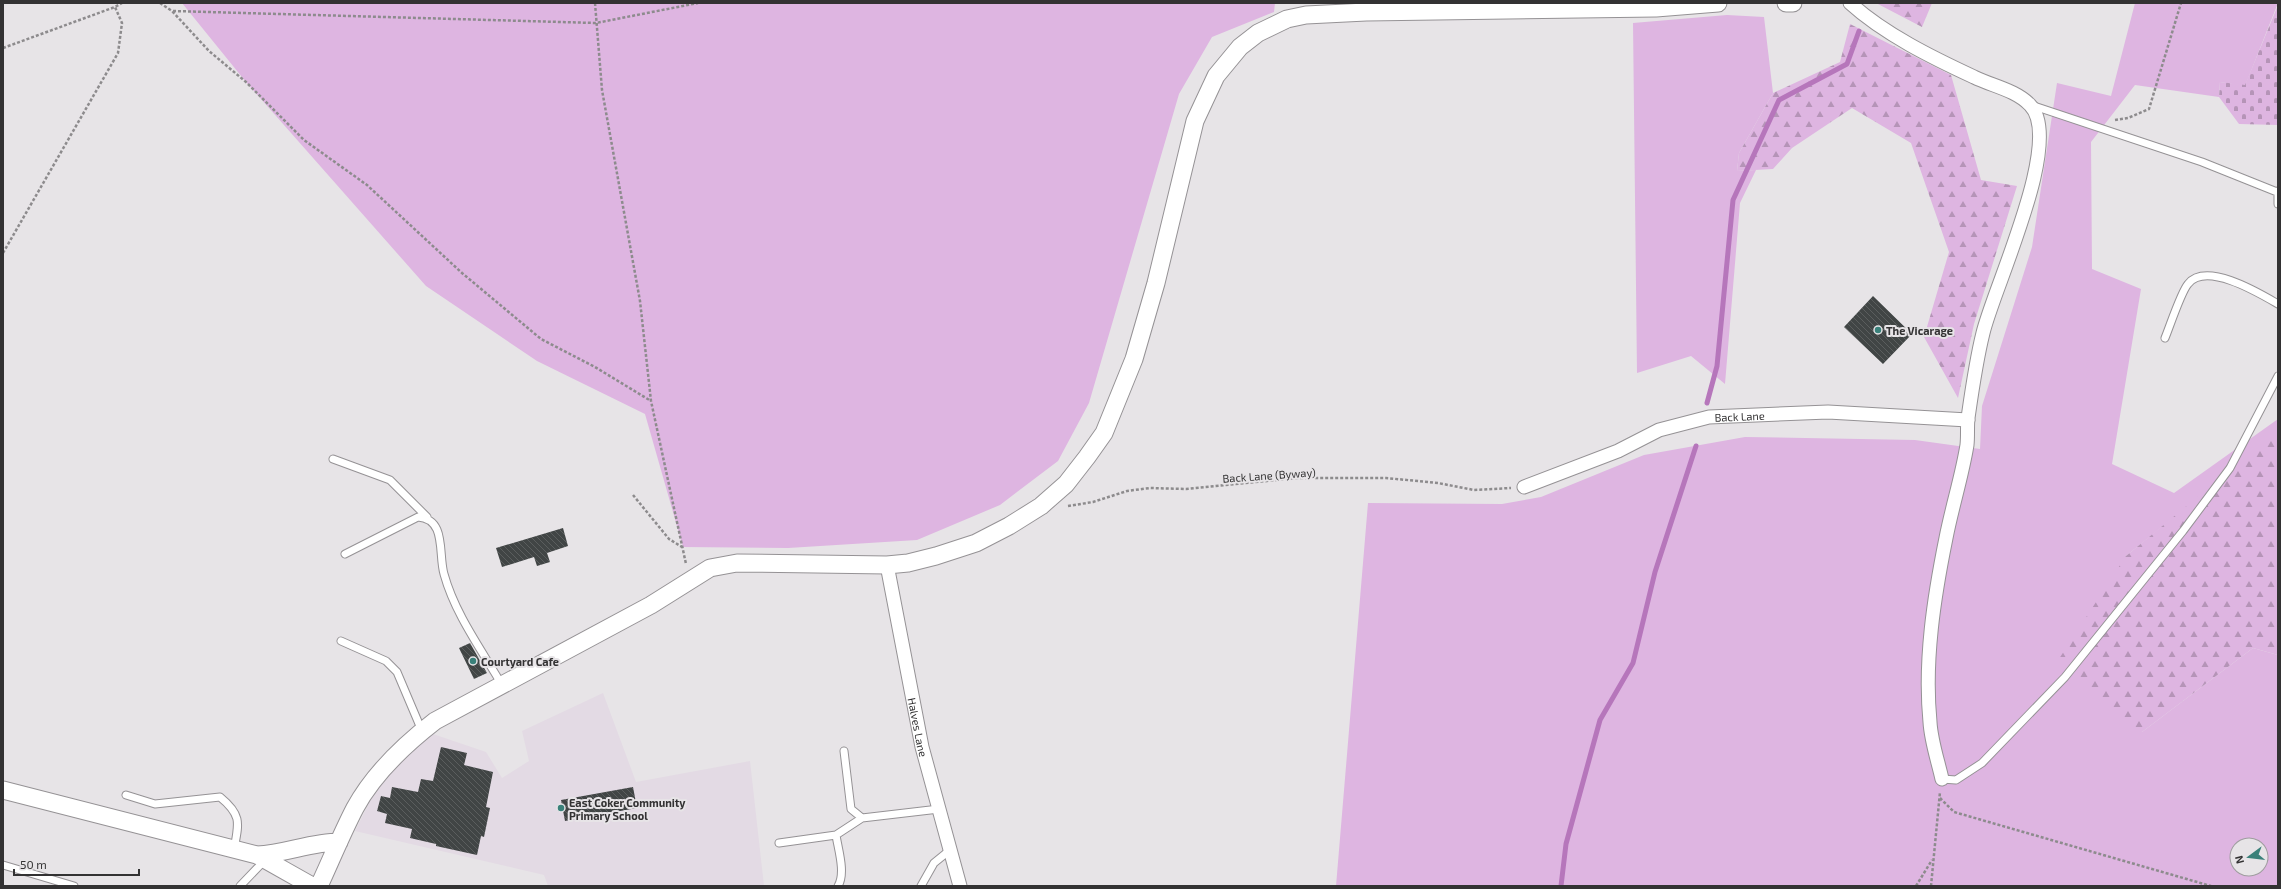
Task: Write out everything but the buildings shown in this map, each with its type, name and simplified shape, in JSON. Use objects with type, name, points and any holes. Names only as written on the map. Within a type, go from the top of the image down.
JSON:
[{"type":"street","points":[[319,886],[356,807],[374,780],[394,757],[422,731],[435,721],[644,609],[688,580],[710,568],[737,563],[887,565],[908,563],[976,543],[1009,526],[1041,506],[1066,484],[1104,433],[1120,398],[1134,358],[1156,283],[1195,121],[1209,89],[1228,60],[1240,47],[1258,33],[1287,19],[1306,12],[1656,8],[1718,3]]},
{"type":"street","points":[[1786,3],[1793,3]]},
{"type":"street","points":[[1850,3],[1866,17],[1941,61],[2014,94],[2031,105],[2040,122],[2038,156],[2032,182],[2008,264],[1983,331],[1968,420],[1967,443],[1946,537],[1931,632],[1930,723],[1942,779]]},
{"type":"street","name":"Back Lane","points":[[1524,487],[1618,451],[1660,430],[1709,417],[1828,412],[1968,420]]},
{"type":"street","name":"Halves Lane","points":[[887,565],[922,747],[960,886]]},
{"type":"street","points":[[3,790],[261,857],[312,886]]},
{"type":"street","points":[[261,857],[325,842],[339,842]]},
{"type":"lane","points":[[2031,105],[2202,162],[2278,191],[2278,204]]},
{"type":"lane","points":[[2164,338],[2188,283],[2200,276],[2221,276],[2278,304]]},
{"type":"lane","points":[[1942,779],[1956,780],[1982,763],[2065,677],[2183,531],[2230,468],[2278,376]]},
{"type":"lane","points":[[332,459],[390,480],[439,530],[442,567],[449,593],[502,685]]},
{"type":"lane","points":[[345,554],[418,517],[427,517]]},
{"type":"lane","points":[[341,641],[386,661],[397,672],[422,731]]},
{"type":"lane","points":[[844,751],[851,809],[862,818]]},
{"type":"lane","points":[[126,795],[155,804],[181,803],[205,797],[220,797],[233,807],[239,824],[234,849]]},
{"type":"lane","points":[[779,842],[836,835],[862,818],[939,809]]},
{"type":"lane","points":[[836,835],[841,865],[840,883],[838,886]]},
{"type":"lane","points":[[921,886],[934,863],[950,850]]},
{"type":"lane","points":[[240,886],[261,857]]},
{"type":"lane","points":[[3,865],[74,886]]},
{"type":"path","points":[[3,48],[115,7],[122,3]]},
{"type":"path","points":[[160,3],[172,11],[209,51],[246,82],[304,140],[367,185],[462,273],[541,339],[596,367],[651,401]]},
{"type":"path","points":[[595,3],[602,90],[640,301],[651,401],[683,547],[688,580]]},
{"type":"path","points":[[172,11],[596,23],[698,3]]},
{"type":"path","points":[[2109,120],[2128,118],[2149,108],[2181,3]]},
{"type":"path","points":[[3,253],[118,53],[122,23],[115,7]]},
{"type":"path","name":"Back Lane (Byway)","points":[[1041,506],[1063,506],[1093,502],[1127,491],[1150,488],[1186,489],[1297,478],[1386,478],[1438,483],[1474,490],[1524,487]]},
{"type":"path","points":[[633,496],[670,539],[683,547]]},
{"type":"path","points":[[1932,886],[1933,860],[1942,779]]},
{"type":"path","points":[[1940,798],[1954,812],[2210,886]]},
{"type":"path","points":[[1916,886],[1933,860]]},
{"type":"shaded area","name":"East Coker Community Primary School","points":[[603,693],[636,782],[750,761],[764,886],[548,886],[544,875],[355,831],[378,785],[430,733],[486,752],[502,778],[529,761],[522,731]]},
{"type":"green space","points":[[182,3],[1275,3],[1274,12],[1212,37],[1179,94],[1089,403],[1058,461],[1000,505],[917,540],[788,548],[683,547],[645,414],[537,361],[426,286],[246,82]]},
{"type":"green space","points":[[1876,3],[1932,3],[1922,27]]},
{"type":"green space","points":[[2135,3],[2278,3],[2245,86],[2220,82],[2219,97],[2135,85],[2091,142],[2092,269],[2141,289],[2112,464],[2174,493],[2278,419],[2278,433],[2126,556],[2142,732],[2253,648],[2278,655],[2278,886],[1336,886],[1368,503],[1502,504],[1541,497],[1644,455],[1745,437],[1915,440],[1980,449],[1982,406],[2032,247],[2057,83],[2111,96]]},
{"type":"green space","points":[[2278,5],[2278,125],[2239,124],[2219,97],[2220,82],[2245,85]]},
{"type":"green space","points":[[1727,15],[1764,17],[1773,93],[1739,153],[1737,171],[1756,170],[1740,203],[1725,384],[1691,356],[1637,373],[1633,23]]},
{"type":"green space","points":[[1850,24],[1951,75],[1981,180],[2017,186],[1974,324],[1958,398],[1924,337],[1949,252],[1911,143],[1852,108],[1792,148],[1773,169],[1737,171],[1739,153],[1773,93],[1840,62]]},
{"type":"green space","points":[[2275,433],[2278,433],[2278,655],[2253,648],[2142,732],[2055,665],[2126,556]]},
{"type":"waterway","points":[[1707,403],[1717,366],[1733,200],[1779,100],[1847,64],[1859,31]]},
{"type":"waterway","points":[[1561,886],[1566,844],[1600,720],[1633,663],[1655,572],[1696,446]]},
{"type":"place","name":"The Vicarage","points":[[1878,330]]},
{"type":"place","name":"Courtyard Cafe","points":[[473,661]]},
{"type":"place","name":"East Coker Community Primary School","points":[[561,808]]}]
